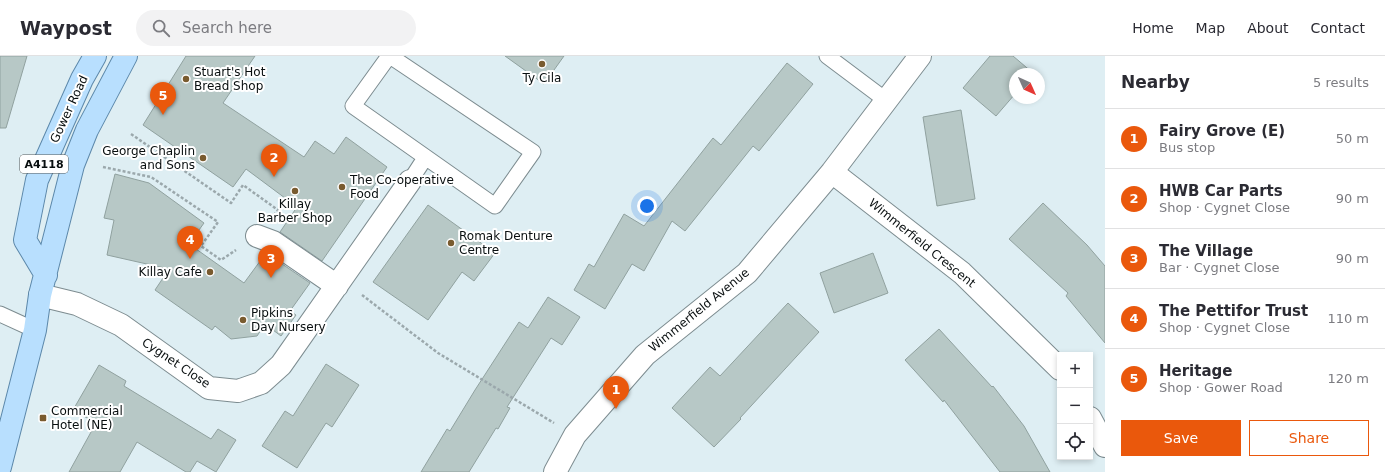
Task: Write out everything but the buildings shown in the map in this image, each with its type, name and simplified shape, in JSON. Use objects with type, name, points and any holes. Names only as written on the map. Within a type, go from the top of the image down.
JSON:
[{"type":"main road","name":"Gower Road","points":[[43,285],[25,240],[37,180],[82,79],[96,56]]},
{"type":"main road","name":"A4118","points":[[0,467],[35,330],[43,285],[73,165],[87,130],[126,56]]},
{"type":"street","name":"Wimmerfield Avenue","points":[[556,472],[575,435],[645,355],[747,273],[832,172],[920,56]]},
{"type":"street","name":"Wimmerfield Crescent","points":[[832,172],[962,273],[1057,366]]},
{"type":"street","name":"Cygnet Close","points":[[43,285],[77,304],[121,325],[209,388],[238,391],[261,383],[281,366],[410,181]]},
{"type":"street","points":[[257,236],[273,242],[337,286]]},
{"type":"street","points":[[1093,424],[1105,446]]},
{"type":"lane","points":[[390,56],[533,152],[495,206],[425,158],[353,106],[390,56]]},
{"type":"lane","points":[[827,56],[887,101]]},
{"type":"lane","points":[[410,181],[425,158]]},
{"type":"lane","points":[[0,314],[35,330]]},
{"type":"path","points":[[103,167],[151,177],[218,222],[201,246],[221,260],[257,236],[278,210],[243,185],[231,203],[131,134]]},
{"type":"path","points":[[337,286],[360,294],[438,353],[575,435]]},
{"type":"place","name":"Ty Cila","points":[[542,64]]},
{"type":"place","name":"Stuart's Hot Bread Shop","points":[[186,79]]},
{"type":"place","name":"Heritage","points":[[163,115]]},
{"type":"place","name":"George Chaplin and Sons","points":[[203,158]]},
{"type":"place","name":"HWB Car Parts","points":[[274,177]]},
{"type":"place","name":"The Co-operative Food","points":[[342,187]]},
{"type":"place","name":"Killay Barber Shop","points":[[295,191]]},
{"type":"place","name":"Romak Denture Centre","points":[[451,243]]},
{"type":"place","name":"The Pettifor Trust","points":[[190,259]]},
{"type":"place","name":"Killay Cafe","points":[[210,272]]},
{"type":"place","name":"The Village","points":[[271,278]]},
{"type":"place","name":"Pipkins Day Nursery","points":[[243,320]]},
{"type":"place","name":"Fairy Grove (E)","points":[[616,409]]},
{"type":"place","name":"Commercial Hotel (NE)","points":[[43,418]]}]
